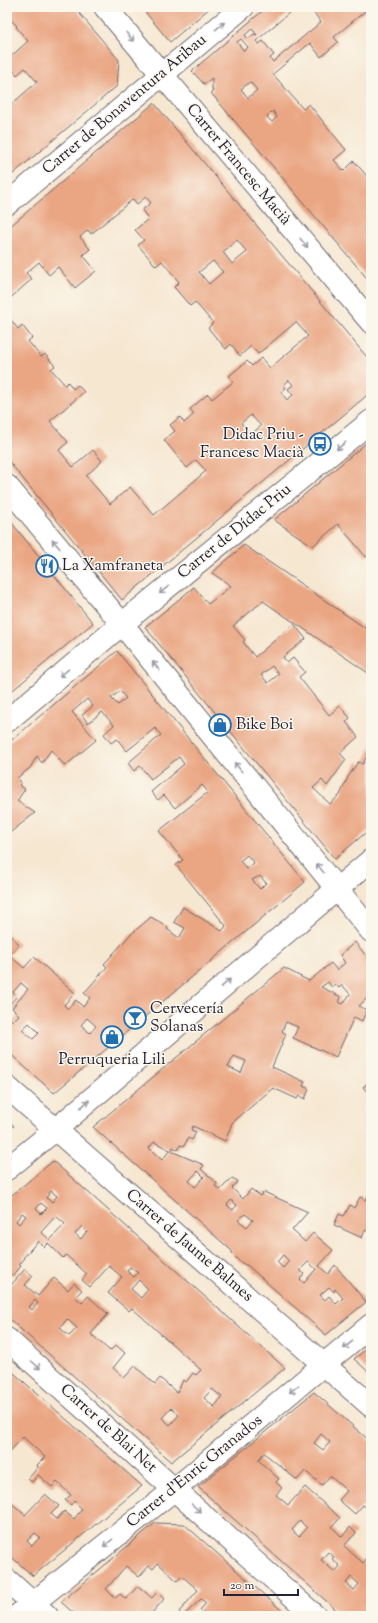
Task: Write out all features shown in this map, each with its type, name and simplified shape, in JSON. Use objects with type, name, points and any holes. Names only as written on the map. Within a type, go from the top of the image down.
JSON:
[{"type":"street","name":"Carrer Francesc Macià","points":[[105,7],[371,322]]},
{"type":"street","name":"Carrer de Bonaventura Aribau","points":[[7,204],[243,7]]},
{"type":"street","name":"Carrer de Dídac Priu","points":[[7,721],[122,624],[371,421]]},
{"type":"street","points":[[7,486],[122,624],[371,931]]},
{"type":"street","points":[[7,1169],[55,1130],[371,860]]},
{"type":"street","name":"Carrer de Jaume Balmes","points":[[7,1087],[371,1406]]},
{"type":"street","name":"Carrer d'Enric Granados","points":[[32,1612],[175,1489],[371,1325]]},
{"type":"street","name":"Carrer de Blai Net","points":[[7,1339],[315,1616]]},
{"type":"street","points":[[7,1580],[32,1612]]},
{"type":"building","points":[[10,7],[74,7],[119,60],[117,86],[7,179],[7,108],[37,82],[25,68],[17,75],[7,63],[7,60],[28,41],[12,21],[7,25],[7,10]]},
{"type":"building","points":[[141,7],[211,7],[170,42]]},
{"type":"building","points":[[267,7],[296,7],[256,41],[259,44],[263,41],[274,55],[270,58],[273,62],[321,22],[309,7],[370,7],[334,37],[338,42],[321,57],[310,43],[273,74],[303,109],[309,104],[346,150],[334,160],[344,171],[354,161],[371,181],[371,283],[211,93],[213,91],[212,78],[204,84],[192,71]],"holes":[[[252,29],[257,35],[254,34],[248,39],[245,35]],[[241,39],[248,47],[244,51],[237,42]],[[250,82],[257,90],[248,98],[241,89]],[[273,111],[277,117],[272,122],[267,117]]]},
{"type":"building","points":[[154,103],[371,362],[371,392],[122,600],[7,459],[7,315],[18,329],[22,325],[32,338],[28,341],[41,357],[45,354],[55,366],[51,369],[65,385],[68,382],[73,389],[78,385],[84,392],[50,421],[68,442],[59,450],[73,467],[93,450],[102,461],[86,476],[110,504],[130,487],[154,515],[206,471],[196,460],[187,468],[164,440],[175,431],[170,425],[180,417],[184,423],[194,414],[190,409],[208,394],[212,399],[233,382],[229,376],[247,361],[252,366],[261,358],[270,368],[308,336],[296,322],[258,354],[251,346],[240,356],[231,344],[226,349],[208,328],[213,323],[195,302],[190,306],[174,287],[179,282],[162,261],[156,266],[138,245],[144,240],[135,230],[148,219],[142,210],[151,203],[146,197],[137,204],[133,199],[91,234],[88,230],[80,237],[90,249],[83,255],[96,271],[75,288],[58,267],[49,275],[39,262],[26,273],[32,279],[7,301],[7,229]],"holes":[[[237,240],[247,252],[232,264],[223,252]],[[213,261],[223,272],[209,284],[199,272]],[[289,380],[293,385],[288,389],[293,395],[287,400],[281,392],[286,388],[284,385]],[[251,415],[261,426],[250,435],[241,423]]]},
{"type":"building","points":[[371,439],[371,554],[366,557],[338,524],[313,546],[274,520]]},
{"type":"building","points":[[7,517],[93,623],[7,695]]},
{"type":"building","points":[[244,545],[371,632],[371,675],[263,601],[233,626],[245,640],[243,642],[255,657],[294,624],[306,639],[283,657],[287,663],[293,658],[305,672],[299,677],[329,715],[340,706],[350,718],[346,722],[358,737],[340,753],[346,760],[327,786],[322,780],[313,788],[330,804],[340,795],[348,777],[358,762],[363,764],[371,746],[371,828],[335,859],[145,627],[194,587],[208,604],[231,586],[212,573]],"holes":[[[272,666],[279,674],[268,683],[261,675]]]},
{"type":"building","points":[[117,651],[305,882],[54,1093],[7,1051],[7,1016],[13,1021],[19,1015],[12,1008],[28,989],[21,983],[13,992],[17,996],[7,1007],[7,957],[9,955],[24,968],[34,957],[75,993],[64,1005],[68,1009],[76,1000],[83,1007],[90,998],[84,993],[107,967],[104,964],[129,936],[151,917],[168,927],[167,929],[179,938],[185,928],[174,922],[183,907],[222,931],[226,926],[176,865],[183,860],[159,831],[208,792],[202,785],[175,808],[164,795],[158,800],[151,792],[184,764],[179,757],[151,779],[140,766],[134,771],[128,763],[161,735],[155,728],[127,751],[117,739],[111,743],[104,734],[114,725],[102,712],[88,723],[82,715],[93,706],[87,699],[72,712],[96,740],[65,766],[51,750],[42,763],[37,756],[30,768],[17,778],[21,782],[19,785],[25,789],[17,801],[35,813],[7,835],[7,744]],"holes":[[[120,691],[126,698],[118,705],[111,698]],[[247,855],[254,863],[247,869],[240,861]],[[260,876],[266,883],[260,889],[252,880]],[[87,1018],[96,1026],[90,1033],[81,1025]],[[29,1023],[39,1033],[33,1039],[22,1030]]]},
{"type":"building","points":[[7,933],[19,944],[10,954],[7,952]]},
{"type":"building","points":[[355,942],[371,962],[371,1004],[367,998],[359,1006],[367,1010],[362,1021],[354,1017],[336,1057],[293,1038],[298,1027],[286,1022],[282,1031],[286,1034],[272,1067],[305,1082],[303,1086],[309,1089],[305,1099],[299,1096],[297,1099],[273,1088],[232,1123],[225,1141],[193,1126],[191,1130],[196,1132],[192,1140],[188,1138],[184,1146],[180,1145],[178,1150],[173,1147],[171,1151],[204,1165],[201,1169],[217,1183],[215,1186],[220,1190],[232,1178],[238,1181],[232,1188],[243,1199],[251,1189],[260,1196],[264,1192],[308,1212],[292,1230],[305,1242],[313,1233],[333,1250],[319,1266],[328,1274],[335,1265],[366,1302],[326,1335],[247,1265],[239,1261],[232,1254],[232,1251],[93,1127],[284,968],[309,981],[331,963],[337,970],[345,963],[340,955]],"holes":[[[328,982],[332,987],[335,984],[339,988],[342,985],[350,994],[343,1004],[339,1002],[341,997],[321,987]],[[234,1056],[246,1061],[241,1073],[228,1067]],[[154,1142],[170,1150],[162,1160],[149,1148]],[[198,1171],[204,1177],[195,1187],[189,1181]],[[231,1200],[237,1205],[233,1210],[227,1205]],[[245,1214],[253,1220],[247,1227],[238,1220]],[[283,1255],[289,1261],[283,1268],[277,1262]],[[308,1262],[316,1269],[304,1283],[300,1279],[304,1274],[300,1270]],[[329,1287],[334,1292],[335,1289],[343,1298],[336,1304],[329,1296],[325,1300],[320,1295]]]},
{"type":"building","points":[[371,1081],[371,1097],[363,1087]]},
{"type":"building","points":[[7,1120],[14,1126],[7,1132]]},
{"type":"building","points":[[53,1161],[285,1368],[171,1462],[7,1317],[7,1281],[11,1285],[25,1269],[33,1276],[25,1285],[38,1296],[54,1278],[68,1290],[74,1283],[82,1290],[75,1297],[82,1303],[88,1296],[108,1314],[91,1334],[110,1351],[116,1345],[125,1353],[113,1368],[124,1378],[135,1366],[155,1384],[160,1378],[177,1393],[183,1380],[186,1382],[193,1373],[196,1375],[201,1370],[132,1308],[129,1311],[108,1293],[122,1277],[109,1266],[90,1287],[82,1280],[87,1274],[66,1255],[63,1258],[48,1243],[44,1247],[38,1241],[23,1258],[24,1259],[19,1265],[21,1266],[13,1276],[11,1274],[7,1278],[7,1199]],"holes":[[[51,1191],[57,1196],[52,1202],[46,1198]],[[41,1203],[47,1208],[41,1214],[36,1209]],[[22,1213],[26,1216],[19,1224],[16,1221]],[[56,1216],[65,1224],[50,1240],[41,1232]],[[82,1226],[87,1231],[81,1239],[75,1234]],[[130,1267],[138,1273],[134,1277],[127,1271]],[[139,1280],[148,1289],[141,1298],[131,1289]],[[35,1300],[38,1303],[32,1310],[29,1307]],[[67,1319],[77,1328],[69,1336],[60,1328]],[[212,1389],[222,1397],[214,1407],[204,1398]],[[171,1408],[179,1415],[170,1425],[162,1418]]]},
{"type":"building","points":[[371,1189],[371,1233],[365,1230],[362,1238],[334,1225],[339,1214],[344,1216],[350,1205],[354,1208],[360,1197],[366,1200]]},
{"type":"building","points":[[371,1345],[371,1374],[354,1359]]},
{"type":"building","points":[[7,1367],[142,1486],[33,1576],[7,1553],[7,1499],[25,1515],[45,1494],[59,1506],[51,1514],[57,1519],[64,1511],[74,1519],[82,1509],[74,1501],[71,1505],[65,1500],[71,1495],[57,1482],[52,1487],[38,1475],[32,1482],[28,1479],[38,1467],[37,1465],[45,1457],[23,1437],[7,1455]],"holes":[[[35,1533],[40,1537],[32,1546],[27,1541]]]},
{"type":"building","points":[[314,1392],[371,1442],[371,1511],[363,1505],[355,1514],[339,1500],[347,1491],[330,1476],[322,1485],[305,1471],[297,1480],[264,1453],[258,1460],[279,1479],[276,1482],[282,1488],[276,1495],[288,1505],[305,1487],[340,1518],[332,1527],[342,1537],[350,1527],[356,1533],[344,1546],[363,1563],[366,1559],[371,1563],[371,1616],[343,1616],[198,1487]],"holes":[[[321,1434],[330,1442],[323,1450],[314,1443]],[[300,1521],[307,1528],[299,1537],[292,1530]],[[328,1552],[334,1557],[332,1559],[340,1566],[335,1572],[321,1560]],[[351,1577],[359,1584],[354,1590],[346,1583]]]},
{"type":"building","points":[[155,1523],[184,1524],[288,1616],[204,1616],[205,1614],[200,1610],[206,1603],[201,1599],[183,1616],[179,1612],[198,1590],[182,1576],[177,1581],[158,1563],[153,1569],[149,1566],[139,1577],[126,1566],[106,1589],[115,1598],[120,1594],[126,1599],[138,1586],[152,1598],[157,1592],[164,1599],[152,1613],[155,1616],[77,1616],[61,1602]]},
{"type":"place","name":"Didac Priu - Francesc Macià","points":[[320,444]]},
{"type":"place","name":"La Xamfraneta","points":[[47,566]]},
{"type":"place","name":"Bike Boi","points":[[220,725]]},
{"type":"place","name":"Cervecería Solanas","points":[[135,1018]]},
{"type":"place","name":"Perruqueria Lili","points":[[112,1037]]}]
